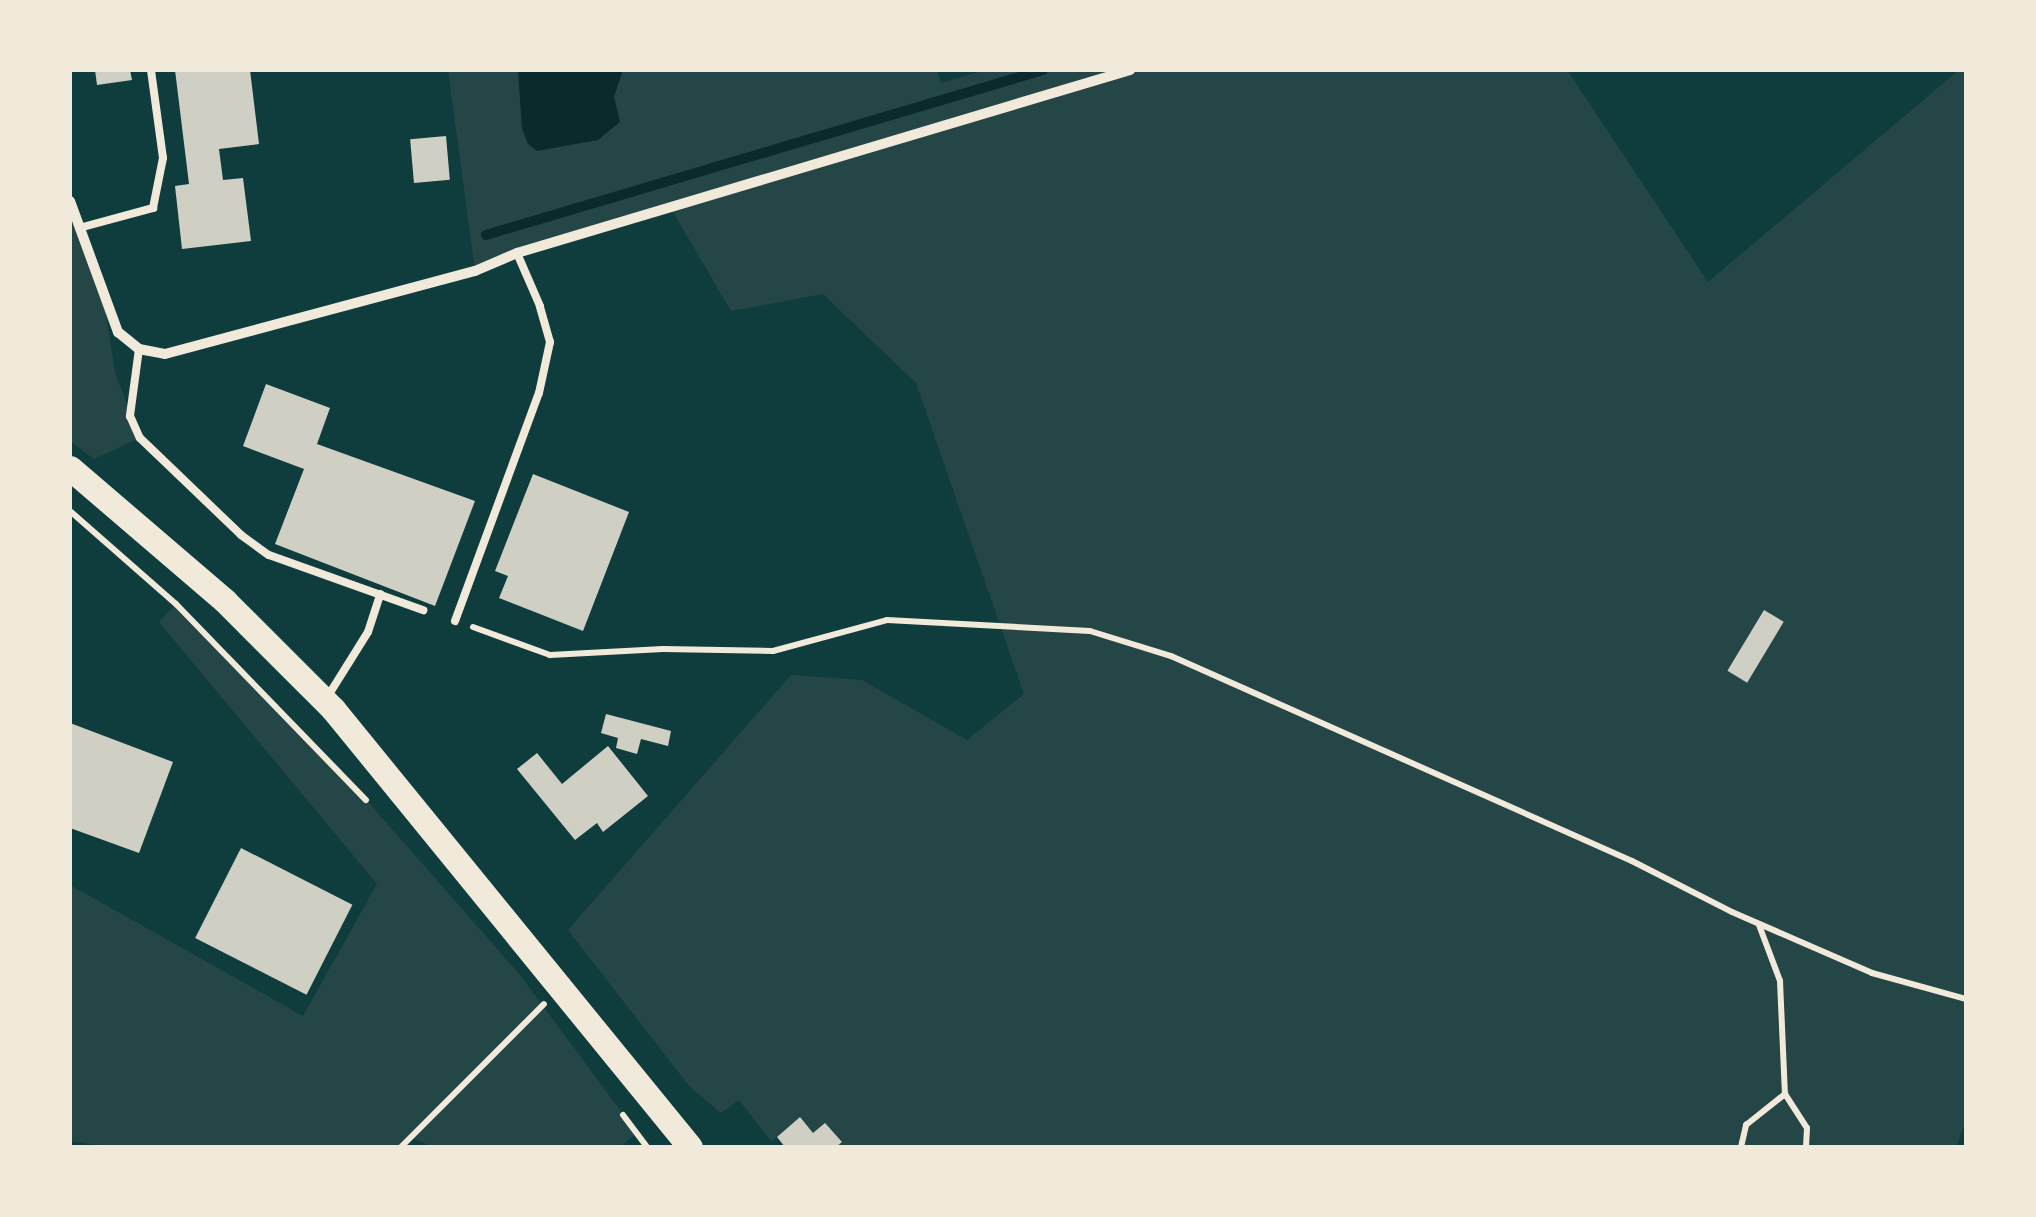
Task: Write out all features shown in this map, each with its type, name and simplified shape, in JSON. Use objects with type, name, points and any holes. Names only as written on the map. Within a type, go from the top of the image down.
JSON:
[{"type":"main road","points":[[70,468],[225,601],[325,700],[565,989],[690,1147]]},
{"type":"street","points":[[70,201],[118,332],[138,349],[165,354],[475,270],[516,252],[1130,70]]},
{"type":"lane","points":[[79,228],[153,208],[164,158],[151,70]]},
{"type":"lane","points":[[455,621],[539,392],[550,342],[540,306],[516,252]]},
{"type":"lane","points":[[138,349],[130,416],[140,438],[242,535],[269,555],[424,610]]},
{"type":"lane","points":[[325,700],[349,670],[368,632],[380,594]]},
{"type":"path","points":[[70,511],[176,604],[370,804]]},
{"type":"path","points":[[455,621],[550,655],[663,649],[773,651],[887,620],[1090,631],[1189,664],[1632,861],[1759,924],[1872,973],[1966,999]]},
{"type":"path","points":[[1759,924],[1780,981],[1785,1094],[1807,1128],[1806,1147]]},
{"type":"path","points":[[401,1147],[542,1006],[565,989]]},
{"type":"path","points":[[531,990],[553,1021]]},
{"type":"path","points":[[1740,1147],[1746,1126],[1785,1094]]},
{"type":"path","points":[[617,1106],[647,1147]]},
{"type":"shaded area","points":[[448,70],[937,70],[941,83],[986,70],[1567,70],[1708,282],[1959,70],[1966,70],[1966,1120],[1956,1147],[785,1147],[777,1137],[771,1141],[739,1100],[721,1113],[690,1087],[568,930],[791,675],[862,680],[967,740],[1024,694],[916,383],[823,294],[731,311],[670,207],[475,271]]},
{"type":"shaded area","points":[[518,70],[623,70],[614,97],[620,122],[598,140],[537,151],[528,144],[522,129]]},
{"type":"shaded area","points":[[70,201],[104,301],[115,373],[140,438],[94,459],[70,441]]},
{"type":"shaded area","points":[[176,604],[333,762],[520,975],[637,1133],[620,1147],[433,1147],[414,1139],[401,1147],[110,1147],[70,1141],[70,885],[303,1016],[377,884],[159,622]]},
{"type":"building","points":[[95,70],[130,70],[132,80],[97,85]]},
{"type":"building","points":[[175,70],[250,70],[259,144],[219,149],[223,180],[243,178],[251,241],[182,249],[175,186],[189,184]]},
{"type":"building","points":[[446,136],[450,180],[414,183],[410,139]]},
{"type":"building","points":[[266,384],[330,408],[317,444],[475,501],[435,606],[275,544],[304,469],[243,446]]},
{"type":"building","points":[[533,474],[629,512],[583,631],[499,598],[508,576],[495,571]]},
{"type":"building","points":[[1764,610],[1784,622],[1747,683],[1727,671]]},
{"type":"building","points":[[606,714],[671,731],[668,746],[641,739],[637,754],[616,748],[618,738],[601,733]]},
{"type":"building","points":[[70,723],[173,762],[139,853],[70,828]]},
{"type":"building","points":[[608,746],[648,796],[603,832],[597,823],[575,840],[517,769],[537,753],[562,784]]},
{"type":"building","points":[[241,848],[352,905],[307,995],[195,938]]},
{"type":"building","points":[[800,1117],[813,1133],[825,1123],[842,1142],[836,1147],[785,1147],[777,1137]]},
{"type":"waterway","points":[[486,235],[1043,70]]}]
